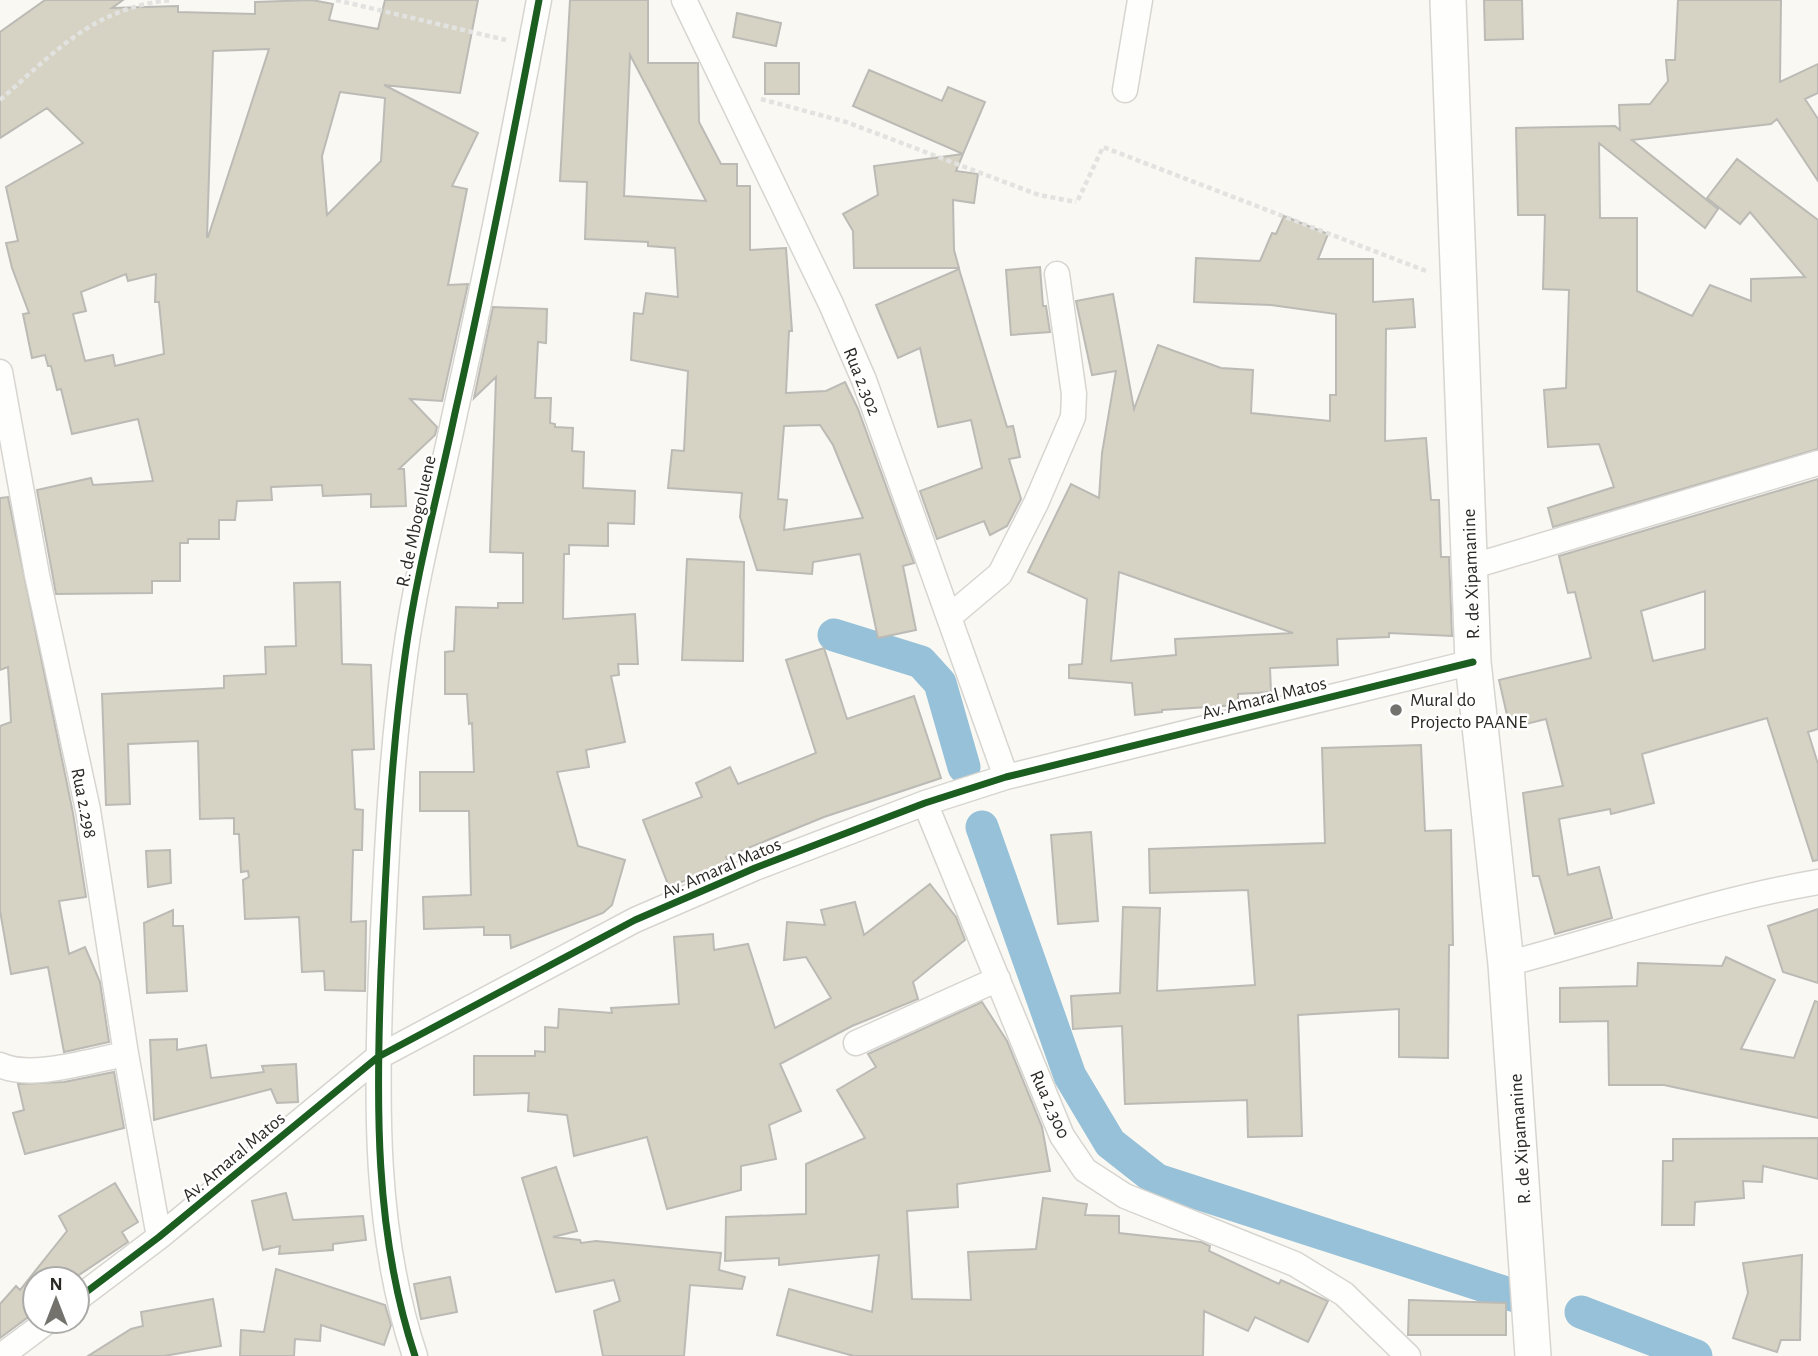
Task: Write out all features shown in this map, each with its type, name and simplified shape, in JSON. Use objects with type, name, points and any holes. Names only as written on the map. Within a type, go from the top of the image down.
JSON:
[{"type":"street","name":"R. de Mbogoluene","points":[[415,1356],[392,1269],[382,1186],[378,1056],[396,734],[405,655],[539,0]]},
{"type":"street","name":"Rua 2.302","points":[[684,0],[864,380],[1006,777]]},
{"type":"street","points":[[1125,90],[1140,0]]},
{"type":"street","name":"R. de Xipamanine","points":[[1448,0],[1473,662],[1506,964],[1533,1356]]},
{"type":"street","points":[[949,617],[1000,574],[1036,503],[1073,417],[1074,394],[1057,274]]},
{"type":"street","name":"Rua 2.298","points":[[0,372],[37,575],[88,810],[126,1054],[159,1237]]},
{"type":"street","points":[[1470,567],[1818,463]]},
{"type":"street","name":"Av. Amaral Matos","points":[[91,1288],[159,1237],[378,1056],[635,920],[755,868],[925,803],[1006,777],[1473,662]]},
{"type":"street","name":"Rua 2.300","points":[[925,803],[1062,1136],[1085,1170],[1125,1196],[1295,1264],[1344,1294],[1408,1356]]},
{"type":"street","points":[[1506,964],[1615,936],[1756,892],[1818,882]]},
{"type":"street","points":[[856,1043],[998,979]]},
{"type":"street","points":[[0,1065],[12,1071],[31,1071],[126,1054]]},
{"type":"street","points":[[1,1356],[29,1335]]},
{"type":"path","points":[[0,100],[49,54],[83,30],[141,3],[172,0]]},
{"type":"path","points":[[336,0],[530,47]]},
{"type":"path","points":[[727,90],[846,122],[1039,195],[1077,201],[1103,147],[1459,285]]},
{"type":"building","points":[[45,0],[123,0],[112,8],[178,6],[178,12],[255,14],[255,2],[312,0],[333,4],[329,20],[378,29],[385,0],[478,0],[460,93],[384,85],[478,133],[452,186],[467,189],[448,285],[468,284],[442,401],[410,399],[437,427],[435,435],[399,469],[404,469],[406,506],[371,507],[371,494],[323,496],[322,485],[271,487],[272,500],[237,501],[235,520],[219,520],[219,539],[188,539],[188,543],[180,543],[180,581],[152,581],[152,593],[56,594],[37,490],[91,478],[93,485],[153,481],[138,419],[72,434],[61,389],[57,390],[51,366],[48,366],[45,355],[32,358],[23,314],[29,313],[12,268],[6,243],[18,241],[6,187],[83,143],[47,108],[0,138],[0,32]],"holes":[[[269,49],[208,237],[207,237],[213,51]],[[340,92],[385,98],[381,161],[327,215],[322,156]],[[126,274],[128,281],[156,274],[155,302],[159,302],[164,354],[115,366],[113,355],[85,361],[73,314],[86,311],[81,292]]]},
{"type":"building","points":[[570,0],[648,0],[648,63],[698,63],[699,122],[721,164],[737,164],[737,186],[750,186],[750,250],[786,248],[792,331],[789,331],[786,393],[826,391],[845,382],[858,409],[914,563],[903,566],[916,630],[878,638],[860,554],[813,562],[812,574],[757,570],[740,517],[742,493],[668,488],[672,450],[684,451],[688,371],[631,360],[634,313],[643,314],[646,293],[678,297],[675,248],[648,246],[648,242],[585,239],[587,182],[560,181]],"holes":[[[630,55],[648,89],[706,201],[624,196]],[[820,425],[833,445],[863,518],[784,530],[787,500],[778,499],[784,426]]]},
{"type":"building","points":[[1484,0],[1522,0],[1523,39],[1485,40]]},
{"type":"building","points":[[1678,0],[1781,0],[1780,82],[1818,64],[1818,93],[1805,99],[1818,119],[1818,181],[1777,119],[1771,124],[1632,140],[1718,209],[1705,228],[1599,143],[1600,218],[1637,218],[1637,291],[1692,316],[1710,285],[1751,301],[1751,279],[1805,277],[1750,212],[1740,224],[1707,198],[1737,159],[1818,220],[1818,449],[1553,527],[1548,508],[1614,487],[1599,444],[1548,447],[1544,390],[1566,388],[1569,290],[1543,289],[1545,215],[1518,215],[1516,128],[1615,126],[1620,130],[1619,105],[1650,104],[1668,81],[1666,60],[1675,60]]},
{"type":"building","points":[[737,13],[781,23],[776,46],[733,37]]},
{"type":"building","points":[[765,63],[799,63],[799,94],[765,94]]},
{"type":"building","points":[[869,70],[942,101],[948,87],[985,102],[963,154],[853,106]]},
{"type":"building","points":[[963,154],[956,171],[978,174],[974,203],[953,200],[954,250],[959,268],[854,268],[853,231],[843,214],[878,195],[874,166]]},
{"type":"building","points":[[1284,216],[1328,234],[1318,259],[1373,259],[1373,302],[1413,299],[1415,327],[1386,329],[1385,441],[1426,438],[1431,500],[1439,500],[1441,557],[1449,557],[1452,636],[1389,633],[1389,637],[1337,639],[1338,665],[1270,668],[1271,692],[1238,694],[1238,705],[1162,710],[1135,715],[1132,683],[1069,678],[1069,665],[1082,664],[1087,599],[1028,572],[1071,484],[1099,498],[1102,453],[1116,371],[1092,375],[1076,301],[1113,294],[1134,409],[1158,345],[1221,368],[1253,370],[1251,413],[1330,421],[1330,395],[1336,395],[1336,314],[1271,305],[1194,302],[1196,258],[1260,261],[1272,233],[1276,234]],"holes":[[[1119,572],[1293,633],[1175,639],[1176,655],[1111,661]]]},
{"type":"building","points":[[1040,267],[1043,306],[1046,306],[1050,332],[1011,335],[1006,270]]},
{"type":"building","points":[[959,269],[1007,427],[1013,426],[1020,457],[1009,459],[1021,499],[1007,526],[990,535],[984,521],[937,539],[920,491],[982,468],[971,420],[938,427],[920,348],[898,358],[876,305]]},
{"type":"building","points":[[493,307],[547,309],[546,343],[538,342],[535,398],[551,398],[550,423],[555,424],[555,427],[573,428],[572,451],[584,452],[583,488],[635,491],[634,524],[608,523],[608,546],[569,545],[569,554],[564,554],[563,619],[635,614],[638,664],[618,664],[619,675],[611,676],[625,742],[586,750],[589,767],[557,772],[578,846],[625,860],[612,905],[603,913],[511,948],[510,935],[484,935],[484,927],[424,929],[423,897],[471,895],[469,811],[420,811],[420,772],[474,772],[472,723],[469,724],[467,694],[445,694],[445,652],[454,651],[456,607],[498,608],[498,603],[523,603],[523,553],[490,552],[496,377],[474,398]]},
{"type":"building","points":[[1818,479],[1818,729],[1808,732],[1818,764],[1818,860],[1813,861],[1767,718],[1642,754],[1654,803],[1611,814],[1610,809],[1559,819],[1568,875],[1599,867],[1612,918],[1555,934],[1539,876],[1533,876],[1523,793],[1563,786],[1546,719],[1510,728],[1499,680],[1591,658],[1575,592],[1568,593],[1559,556]],"holes":[[[1705,591],[1705,649],[1653,661],[1641,611]]]},
{"type":"building","points":[[8,497],[73,813],[86,897],[59,901],[69,954],[85,947],[100,982],[109,1042],[64,1052],[48,967],[11,974],[0,911],[0,726],[11,722],[8,667],[0,670],[0,498]]},
{"type":"building","points":[[687,559],[744,562],[743,661],[682,660]]},
{"type":"building","points":[[340,582],[342,664],[371,665],[374,749],[352,750],[355,809],[363,810],[362,850],[353,850],[351,922],[366,921],[365,991],[325,990],[324,971],[302,972],[299,917],[245,919],[243,880],[249,877],[248,871],[241,872],[239,834],[234,834],[234,818],[200,819],[198,741],[128,744],[130,804],[106,805],[102,694],[224,688],[224,676],[266,674],[265,647],[296,646],[294,583]]},
{"type":"building","points":[[824,648],[847,719],[914,696],[941,778],[824,817],[726,857],[729,863],[669,887],[643,820],[702,797],[696,783],[730,767],[738,784],[816,753],[786,660]]},
{"type":"building","points":[[1421,745],[1425,831],[1451,830],[1453,945],[1449,945],[1448,1058],[1399,1057],[1399,1009],[1298,1015],[1302,1136],[1248,1137],[1247,1100],[1125,1104],[1122,1026],[1073,1029],[1071,996],[1120,993],[1123,907],[1160,908],[1157,991],[1255,985],[1248,890],[1150,893],[1149,849],[1325,843],[1322,748]]},
{"type":"building","points":[[1091,832],[1098,921],[1058,924],[1051,835]]},
{"type":"building","points":[[170,850],[171,883],[148,887],[146,851]]},
{"type":"building","points":[[930,884],[956,917],[965,940],[913,982],[918,999],[852,1026],[780,1064],[801,1111],[769,1125],[776,1159],[741,1166],[741,1190],[667,1209],[647,1137],[574,1156],[567,1115],[528,1111],[529,1093],[474,1095],[474,1056],[535,1056],[535,1051],[545,1052],[545,1027],[558,1028],[559,1009],[612,1013],[611,1008],[679,1004],[674,937],[713,934],[714,950],[748,944],[775,1028],[831,998],[806,957],[784,960],[787,922],[825,925],[821,910],[855,902],[864,935]]},
{"type":"building","points":[[1818,909],[1818,983],[1783,972],[1768,926]]},
{"type":"building","points":[[173,910],[173,926],[183,926],[187,991],[147,993],[144,923]]},
{"type":"building","points":[[1726,957],[1775,980],[1741,1049],[1794,1058],[1815,1001],[1818,1002],[1818,1118],[1664,1085],[1609,1085],[1608,1021],[1560,1022],[1560,988],[1637,986],[1638,963],[1722,966]]},
{"type":"building","points":[[982,1002],[1007,1041],[1042,1127],[1050,1171],[957,1184],[958,1207],[907,1211],[912,1299],[971,1300],[968,1252],[1036,1249],[1043,1198],[1087,1204],[1085,1215],[1119,1216],[1119,1233],[1201,1242],[1210,1246],[1209,1251],[1279,1284],[1281,1280],[1328,1301],[1308,1342],[1255,1317],[1248,1331],[1204,1311],[1203,1356],[854,1356],[777,1335],[789,1289],[872,1312],[879,1255],[779,1265],[779,1258],[725,1261],[726,1217],[806,1214],[806,1164],[865,1138],[837,1090],[876,1067],[868,1054]]},
{"type":"building","points":[[177,1039],[177,1050],[206,1045],[211,1078],[264,1072],[262,1066],[296,1064],[298,1102],[277,1103],[271,1089],[154,1120],[150,1040]]},
{"type":"building","points":[[114,1072],[124,1128],[25,1154],[13,1113],[24,1110],[18,1084],[64,1082]]},
{"type":"building","points":[[1818,1138],[1818,1179],[1763,1166],[1762,1182],[1743,1181],[1744,1198],[1695,1202],[1694,1225],[1662,1225],[1663,1161],[1673,1161],[1673,1139]]},
{"type":"building","points":[[556,1167],[577,1231],[553,1237],[580,1240],[581,1243],[596,1241],[721,1253],[719,1270],[745,1277],[742,1289],[690,1285],[684,1356],[603,1356],[594,1311],[620,1301],[614,1280],[556,1292],[522,1178]]},
{"type":"building","points":[[115,1183],[138,1222],[122,1232],[128,1242],[91,1267],[40,1265],[67,1231],[59,1216]]},
{"type":"building","points":[[286,1193],[293,1220],[363,1216],[366,1240],[333,1244],[333,1250],[279,1254],[280,1246],[263,1250],[252,1201]]},
{"type":"building","points":[[1802,1255],[1800,1340],[1781,1340],[1777,1352],[1733,1338],[1748,1293],[1743,1263]]},
{"type":"building","points":[[276,1269],[385,1305],[391,1325],[384,1345],[321,1325],[320,1341],[295,1339],[294,1356],[240,1356],[241,1330],[264,1332]]},
{"type":"building","points":[[450,1277],[457,1312],[421,1319],[414,1284]]},
{"type":"building","points":[[16,1286],[20,1290],[21,1322],[0,1338],[0,1304]]},
{"type":"building","points":[[213,1299],[221,1346],[164,1356],[88,1356],[131,1329],[143,1326],[141,1312]]},
{"type":"building","points":[[1409,1300],[1506,1303],[1506,1335],[1408,1335]]},
{"type":"waterway","points":[[834,635],[921,662],[940,683],[964,767]]},
{"type":"waterway","points":[[982,827],[1070,1076],[1110,1143],[1157,1180],[1525,1299]]},
{"type":"waterway","points":[[1581,1312],[1696,1356]]},
{"type":"cycle path","points":[[415,1356],[392,1262],[385,1215],[379,1118],[381,973],[396,735],[415,595],[488,259],[539,0]]},
{"type":"cycle path","points":[[91,1288],[159,1237],[378,1057],[635,920],[755,868],[925,803],[1006,777],[1473,662]]},
{"type":"place","name":"Mural do Projecto PAANE","points":[[1396,710]]}]
